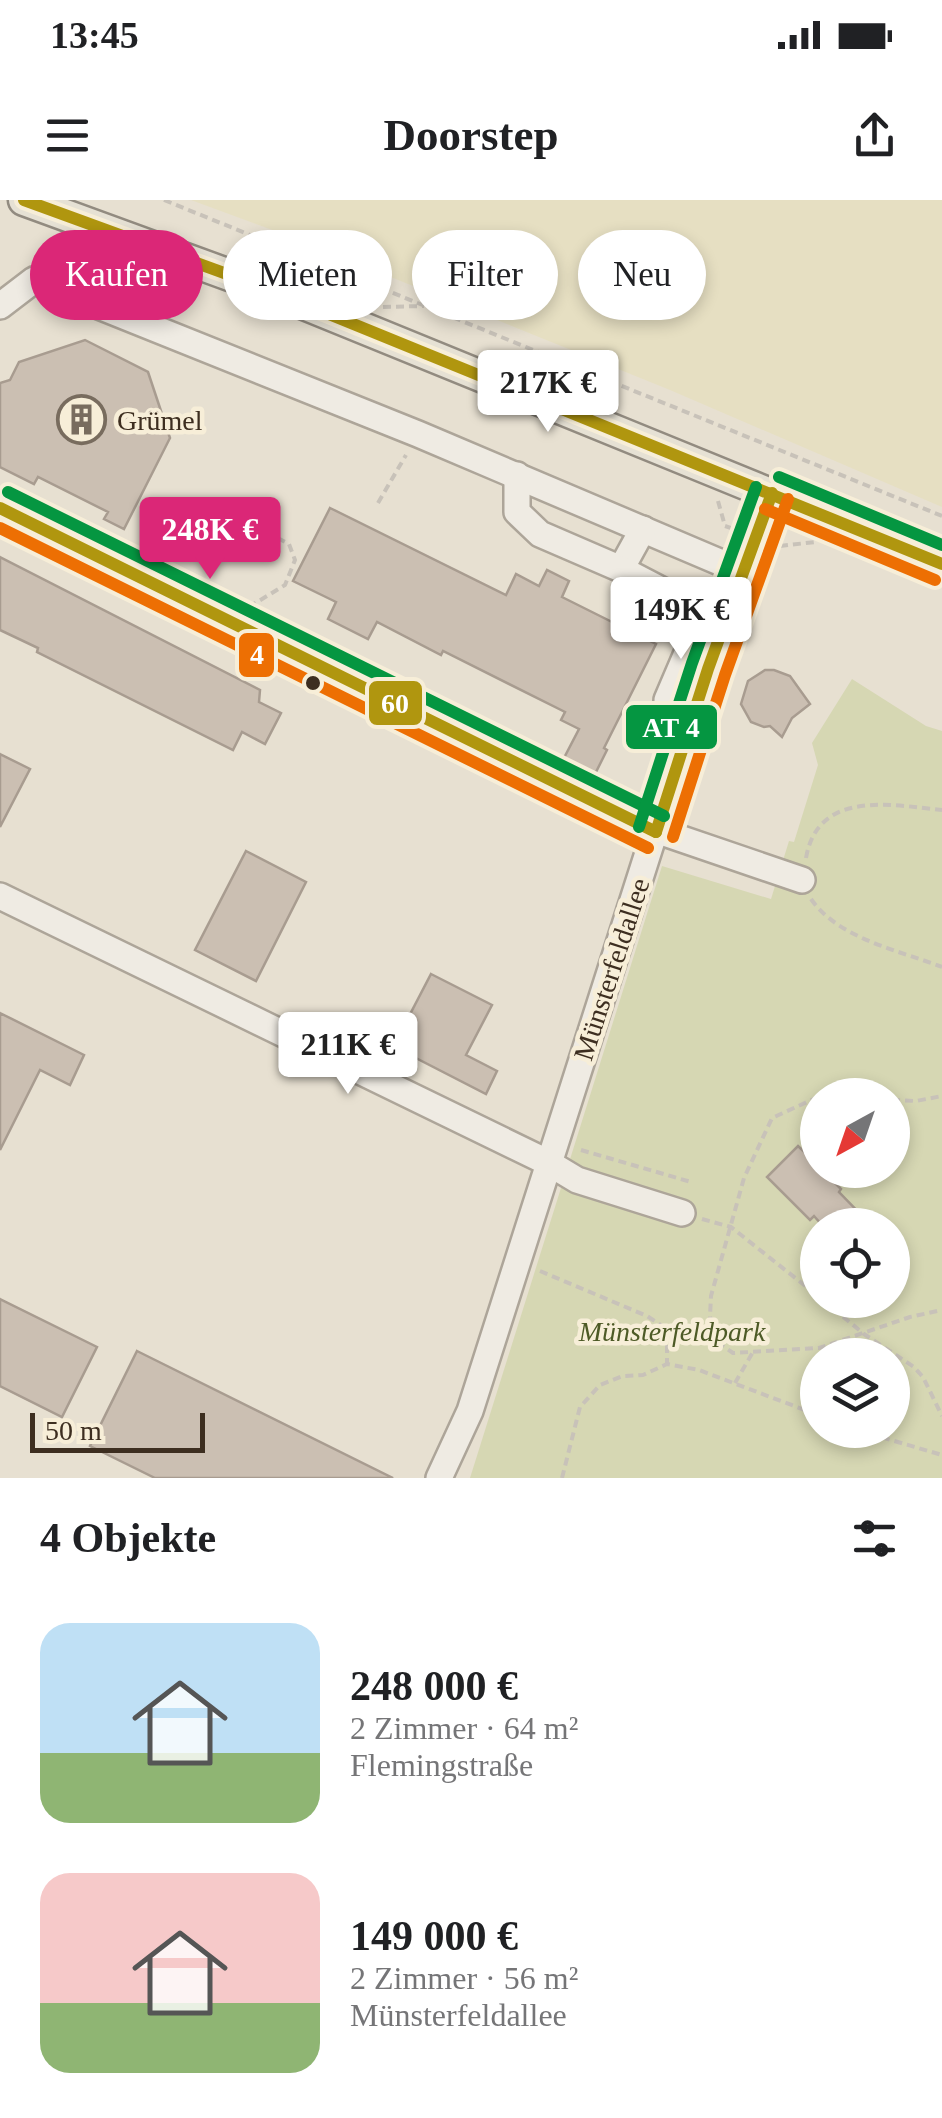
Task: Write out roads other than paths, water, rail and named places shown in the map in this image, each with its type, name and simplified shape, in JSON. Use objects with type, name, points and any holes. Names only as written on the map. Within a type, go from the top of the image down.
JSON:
[{"type":"main road","points":[[24,200],[265,288],[942,564]]},
{"type":"street","points":[[0,306],[34,280],[517,475],[743,572]]},
{"type":"street","points":[[517,475],[518,512],[540,534],[671,594],[691,644],[667,700],[668,722],[685,737]]},
{"type":"street","name":"Münsterfeldallee","points":[[439,1478],[470,1411],[685,737],[772,492]]},
{"type":"street","points":[[0,508],[656,832],[802,880]]},
{"type":"street","points":[[621,570],[643,529]]},
{"type":"street","points":[[0,896],[577,1180],[682,1213]]},
{"type":"place","name":"Grümel","points":[[82,420]]},
{"type":"park label","name":"Münsterfeldpark","points":[[672,1331]]}]
